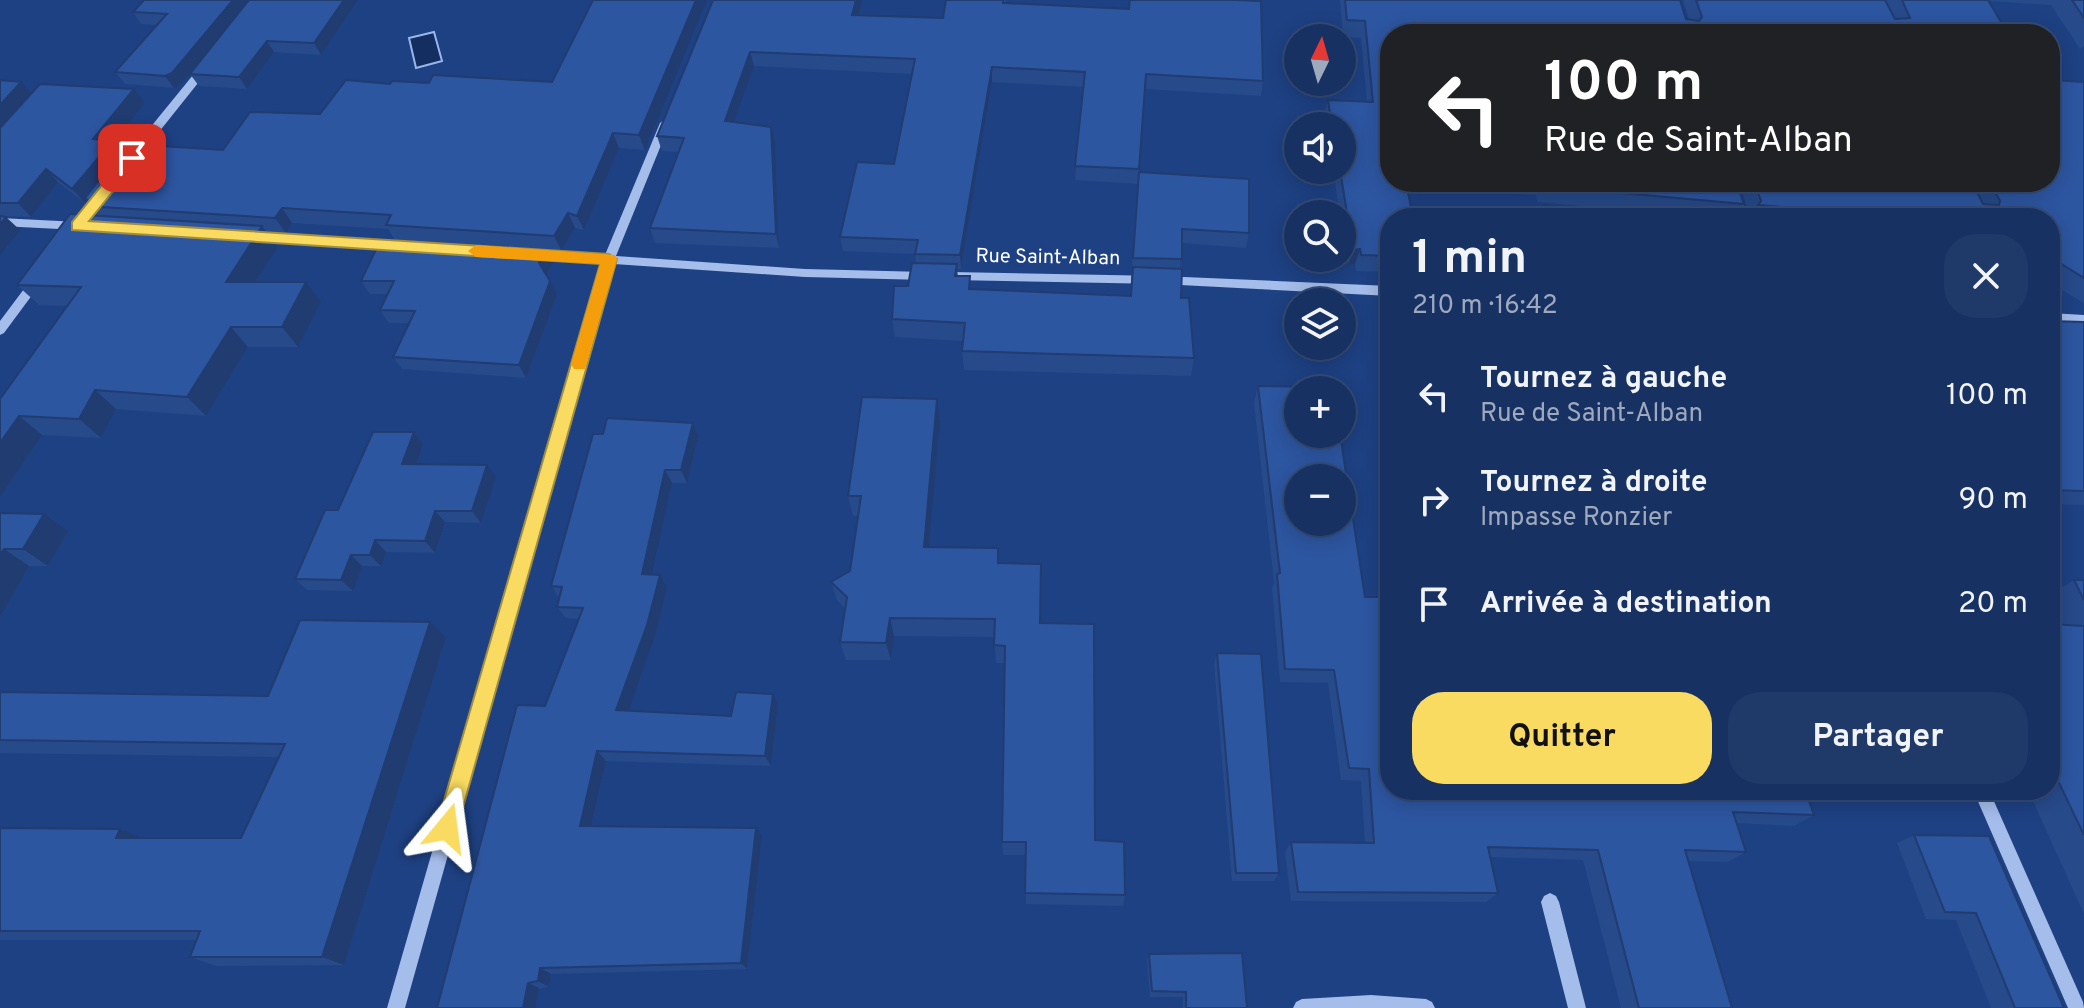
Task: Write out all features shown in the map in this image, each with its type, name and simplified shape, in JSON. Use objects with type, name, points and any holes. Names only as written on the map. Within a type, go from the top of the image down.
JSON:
[{"type":"street","points":[[125,167],[211,59]]},
{"type":"street","points":[[396,1008],[609,259],[668,115]]},
{"type":"street","points":[[69,238],[87,214]]},
{"type":"street","points":[[0,222],[93,227]]},
{"type":"street","points":[[234,236],[406,247]]},
{"type":"street","name":"Rue Saint-Alban","points":[[515,253],[805,273],[1161,280],[1380,291]]},
{"type":"street","points":[[0,330],[43,272]]},
{"type":"street","points":[[2060,319],[2084,320]]},
{"type":"street","points":[[1985,800],[2077,1008]]},
{"type":"street","points":[[1550,902],[1577,1008]]},
{"type":"street","points":[[1302,1008],[1371,1004],[1426,1008]]},
{"type":"water","points":[[434,32],[442,61],[416,68],[409,38]]},
{"type":"building","points":[[144,0],[233,0],[172,73],[165,76],[115,72],[167,14],[133,12]]},
{"type":"building","points":[[249,0],[344,0],[314,43],[267,41],[239,77],[190,74]]},
{"type":"building","points":[[593,0],[696,0],[639,135],[613,133],[577,216],[568,213],[554,236],[386,225],[391,215],[282,208],[275,218],[86,206],[89,201],[85,198],[128,144],[223,150],[250,112],[320,114],[346,80],[390,84],[392,81],[429,83],[433,75],[552,82]]},
{"type":"building","points":[[713,0],[856,0],[852,15],[943,18],[946,0],[1003,0],[1003,3],[1129,9],[1130,0],[1261,1],[1263,81],[1146,74],[1139,169],[1075,166],[1085,72],[992,67],[960,255],[915,254],[918,240],[840,237],[857,162],[894,164],[915,59],[750,52],[725,121],[771,127],[776,234],[650,228],[684,138],[657,136]]},
{"type":"building","points":[[1345,0],[1680,0],[1686,19],[1699,21],[1702,17],[1696,0],[1885,0],[1895,19],[1910,18],[1902,0],[1988,0],[2002,24],[1380,24],[1380,192],[1408,192],[1411,208],[1380,208],[1380,256],[1361,255],[1360,249],[1356,250],[1356,200],[1345,200],[1342,184],[1356,184],[1356,112],[1330,112],[1328,100],[1373,102],[1365,21],[1347,20]]},
{"type":"building","points":[[2072,0],[2084,0],[2084,18]]},
{"type":"building","points":[[0,80],[21,82],[0,105]]},
{"type":"building","points":[[2060,81],[2084,82],[2084,278],[2060,263],[2060,208],[1782,208],[1758,205],[1761,201],[1758,192],[1977,192],[1983,204],[1999,205],[1995,192],[2060,192]]},
{"type":"building","points":[[40,84],[134,89],[93,139],[109,141],[106,144],[110,144],[72,189],[46,169],[18,203],[0,203],[0,128]]},
{"type":"building","points":[[1139,172],[1249,179],[1249,233],[1182,229],[1182,259],[1133,258]]},
{"type":"building","points":[[1611,192],[1740,192],[1744,204]]},
{"type":"building","points":[[70,214],[262,226],[226,282],[306,282],[282,327],[231,327],[187,397],[95,390],[79,419],[19,416],[0,443],[0,399],[81,287],[17,285]]},
{"type":"building","points":[[380,241],[546,251],[539,263],[550,281],[519,365],[393,357],[415,311],[380,310],[394,281],[361,281]]},
{"type":"building","points":[[912,263],[957,264],[955,276],[970,276],[969,289],[1131,296],[1133,267],[1182,269],[1181,298],[1189,298],[1194,358],[962,351],[965,323],[892,319],[894,286],[908,286]]},
{"type":"building","points":[[2060,321],[2084,322],[2084,491],[2060,490]]},
{"type":"building","points":[[1258,386],[1284,386],[1284,448],[1342,448],[1345,464],[1284,464],[1284,536],[1356,536],[1365,597],[1380,597],[1380,800],[1809,800],[1814,815],[1733,812],[1746,852],[1685,850],[1732,1008],[1639,1008],[1598,850],[1488,847],[1498,893],[1298,892],[1291,842],[1374,843],[1369,769],[1349,768],[1334,670],[1285,669],[1277,574],[1280,573]]},
{"type":"building","points":[[862,397],[937,399],[924,547],[998,548],[998,563],[1041,564],[1040,623],[1094,624],[1095,840],[1124,842],[1125,895],[1025,893],[1026,842],[1002,842],[1005,646],[994,645],[995,619],[890,618],[886,643],[840,642],[847,597],[831,582],[850,571],[861,496],[848,496]]},
{"type":"building","points":[[607,418],[693,423],[681,470],[665,470],[642,574],[660,575],[647,625],[616,710],[731,716],[736,692],[773,694],[765,756],[597,751],[580,826],[756,828],[741,963],[540,968],[538,981],[528,983],[523,1008],[437,1008],[517,705],[545,706],[583,608],[557,607],[562,587],[551,586],[593,434],[603,434]]},
{"type":"building","points":[[373,432],[414,432],[402,464],[487,465],[472,511],[435,511],[425,541],[375,540],[370,555],[351,555],[341,580],[295,579],[325,510],[338,510]]},
{"type":"building","points":[[0,513],[44,514],[23,549],[4,549],[0,555]]},
{"type":"building","points":[[2074,580],[2084,580],[2084,600]]},
{"type":"building","points":[[300,620],[430,622],[322,957],[190,957],[200,931],[0,931],[0,828],[120,829],[116,838],[241,838],[285,744],[0,740],[0,692],[268,696]]},
{"type":"building","points":[[2060,625],[2084,626],[2084,835],[2060,785]]},
{"type":"building","points":[[1217,653],[1261,654],[1279,873],[1236,873]]},
{"type":"building","points":[[1914,835],[1989,836],[2064,1008],[2015,1008],[1976,913],[1945,912]]},
{"type":"building","points":[[1242,953],[1247,1008],[1186,1008],[1186,992],[1152,991],[1149,954]]},
{"type":"slow traffic","points":[[476,251],[609,259],[579,364]]},
{"type":"route","points":[[132,158],[77,226],[609,259],[447,828]]}]
